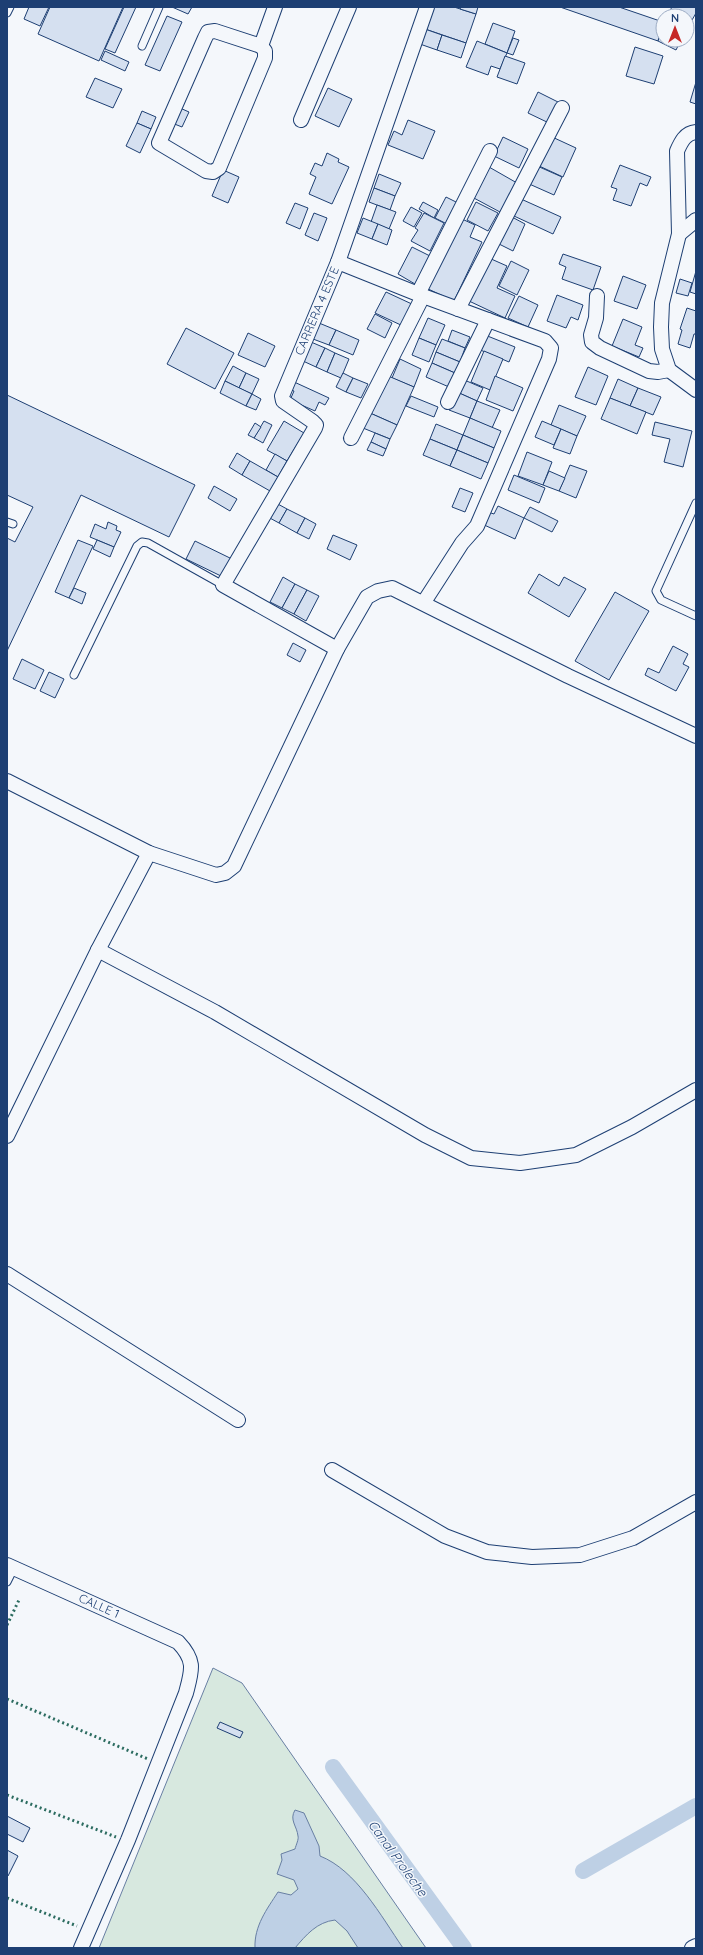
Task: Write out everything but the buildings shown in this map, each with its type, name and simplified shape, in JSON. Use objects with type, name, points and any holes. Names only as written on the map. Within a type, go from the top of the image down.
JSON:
[{"type":"street","points":[[261,46],[275,7]]},
{"type":"street","points":[[301,120],[349,7]]},
{"type":"street","name":"CARRERA 4 ESTE","points":[[223,585],[315,428],[316,425],[312,421],[282,399],[338,262],[427,7]]},
{"type":"street","points":[[215,31],[261,46],[265,51],[265,58],[219,168],[213,172],[206,171],[159,143],[208,32],[215,31]]},
{"type":"street","points":[[458,309],[562,108]]},
{"type":"street","points":[[696,132],[691,132],[681,140],[677,151],[679,234],[662,303],[661,327],[662,349],[669,370],[696,390]]},
{"type":"street","points":[[351,438],[490,151]]},
{"type":"street","points":[[679,234],[696,220]]},
{"type":"street","points":[[338,262],[420,295],[545,341],[551,348],[549,359],[477,526],[462,543],[424,602]]},
{"type":"street","points":[[598,296],[596,318],[591,334],[592,342],[600,348],[649,371],[658,372],[669,370]]},
{"type":"street","points":[[448,402],[488,320]]},
{"type":"street","points":[[223,585],[337,649]]},
{"type":"street","points":[[7,781],[149,853],[216,875],[225,873],[234,866],[337,649],[367,598],[378,591],[392,588],[424,602],[568,676],[696,736]]},
{"type":"street","points":[[7,1136],[98,950],[149,853]]},
{"type":"street","points":[[98,950],[215,1012],[425,1135],[471,1158],[520,1163],[576,1155],[632,1127],[696,1090]]},
{"type":"street","points":[[7,1274],[238,1420]]},
{"type":"street","points":[[332,1470],[445,1536],[487,1552],[532,1557],[580,1555],[633,1538],[696,1502]]},
{"type":"street","name":"CALLE 1","points":[[10,1566],[178,1642],[187,1652],[192,1670],[186,1693],[128,1840],[81,1948]]},
{"type":"street","points":[[692,1948],[696,1946]]},
{"type":"lane","points":[[7,13],[10,7]]},
{"type":"lane","points":[[142,46],[159,7]]},
{"type":"lane","points":[[696,504],[693,521],[656,591],[661,600],[696,616]]},
{"type":"lane","points":[[74,675],[137,546],[142,542],[148,543],[223,585]]},
{"type":"lane","points":[[7,1582],[10,1566]]},
{"type":"shaded area","points":[[213,1668],[242,1683],[426,1948],[99,1948]]},
{"type":"water","points":[[295,1810],[304,1813],[319,1846],[320,1856],[345,1872],[367,1895],[403,1948],[358,1948],[347,1931],[335,1920],[317,1926],[295,1948],[255,1948],[255,1940],[259,1925],[278,1892],[291,1895],[298,1889],[294,1880],[277,1874],[282,1860],[281,1854],[295,1849],[298,1840],[293,1820]]},
{"type":"waterway","name":"Canal Proleche","points":[[333,1767],[464,1948]]},
{"type":"waterway","points":[[583,1871],[696,1806]]},
{"type":"hedge","points":[[7,1625],[19,1600]]},
{"type":"hedge","points":[[7,1699],[148,1759]]},
{"type":"hedge","points":[[7,1795],[116,1837]]},
{"type":"hedge","points":[[7,1898],[77,1926]]}]
